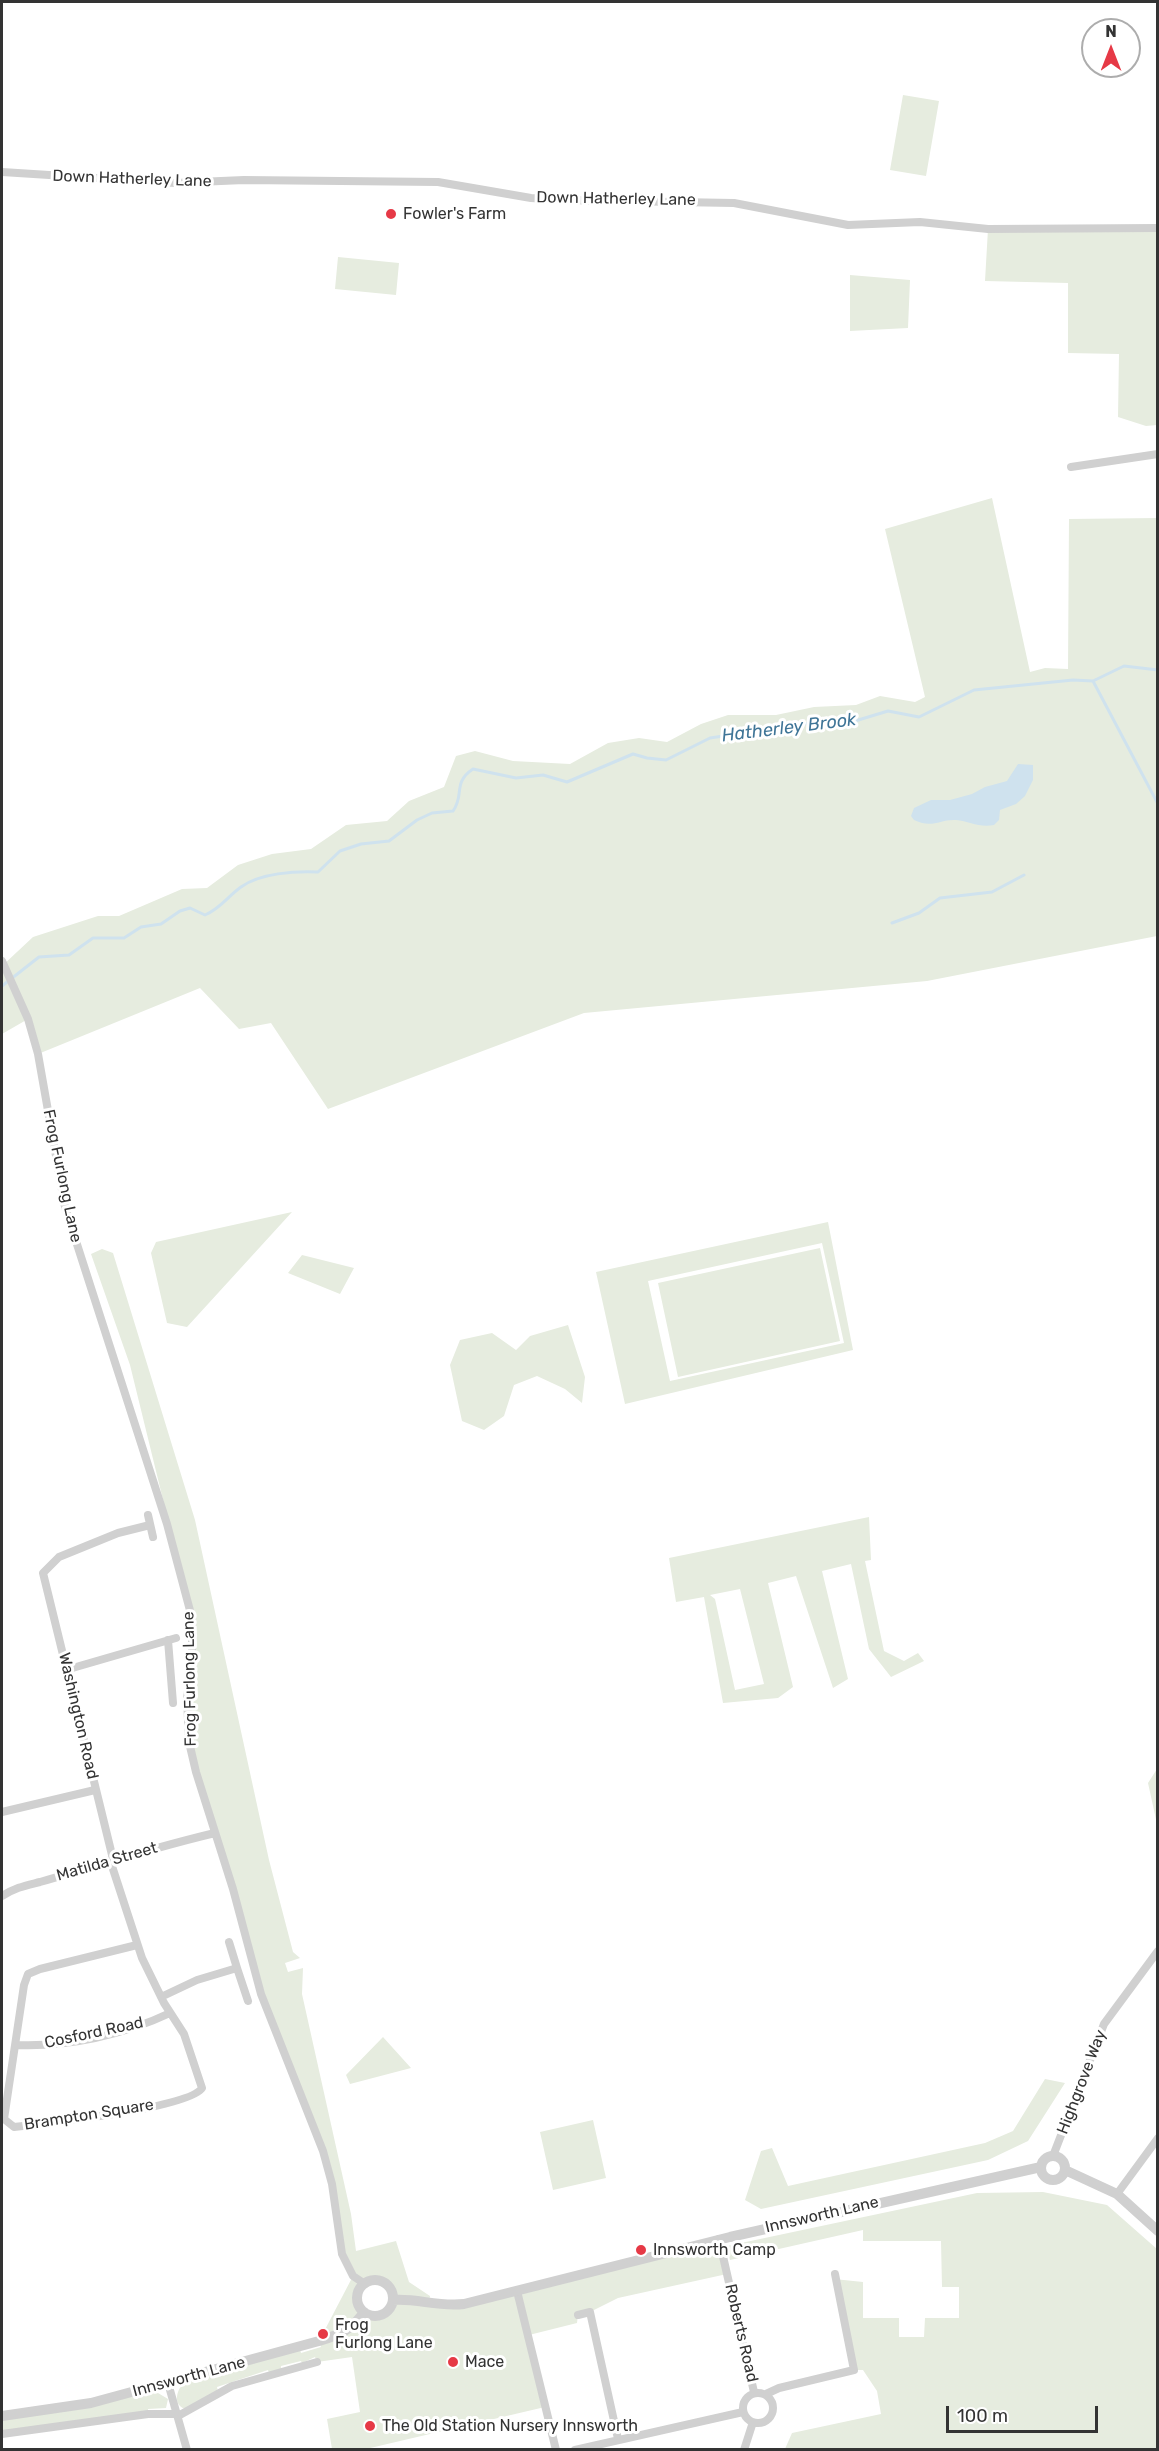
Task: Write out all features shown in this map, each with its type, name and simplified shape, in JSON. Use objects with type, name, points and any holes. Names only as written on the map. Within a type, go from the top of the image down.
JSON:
[{"type":"street","name":"Down Hatherley Lane","points":[[2,172],[175,183],[244,180],[438,182],[531,198],[734,202],[848,225],[920,222],[988,229],[1158,228]]},
{"type":"street","points":[[1071,467],[1158,454]]},
{"type":"street","name":"Frog Furlong Lane","points":[[2,963],[28,1019],[38,1054],[65,1207],[168,1524],[192,1618],[192,1661],[187,1698],[189,1742],[214,1833],[261,1994],[322,2151],[332,2184],[342,2254],[353,2277],[365,2284]]},
{"type":"street","points":[[148,1515],[153,1537]]},
{"type":"street","name":"Washington Road","points":[[112,1859],[69,1669],[43,1573],[60,1557],[118,1533],[150,1525]]},
{"type":"street","points":[[69,1669],[172,1639],[173,1703]]},
{"type":"street","points":[[2,1812],[95,1790]]},
{"type":"street","name":"Matilda Street","points":[[2,1896],[29,1882],[37,1883],[112,1859],[214,1833]]},
{"type":"street","name":"Brampton Square","points":[[112,1859],[137,1945],[161,1997],[184,2034],[202,2088],[200,2092],[190,2097],[115,2114],[14,2127],[4,2120],[28,1974],[137,1945]]},
{"type":"street","points":[[229,1941],[248,2001]]},
{"type":"street","name":"Highgrove Way","points":[[1053,2157],[1104,2024],[1158,1951]]},
{"type":"street","points":[[161,1997],[197,1980],[237,1968]]},
{"type":"street","name":"Cosford Road","points":[[16,2045],[49,2046],[135,2026],[170,2013]]},
{"type":"street","points":[[1117,2194],[1158,2138]]},
{"type":"street","points":[[1065,2169],[1061,2177],[1054,2180],[1045,2177],[1041,2167],[1045,2160],[1053,2157],[1060,2159],[1065,2169],[1117,2194],[1158,2230]]},
{"type":"street","name":"Innsworth Lane","points":[[393,2300],[404,2299],[445,2306],[518,2291],[719,2239],[1041,2167]]},
{"type":"street","name":"Roberts Road","points":[[719,2239],[754,2392]]},
{"type":"street","points":[[766,2394],[774,2403],[772,2415],[763,2423],[753,2422],[743,2412],[744,2400],[754,2392],[766,2394],[779,2388],[854,2370],[835,2274]]},
{"type":"street","points":[[382,2282],[391,2290],[393,2300],[384,2313],[372,2315],[364,2312],[360,2307],[358,2295],[365,2284],[382,2282]]},
{"type":"street","points":[[518,2291],[556,2450]]},
{"type":"street","name":"Innsworth Lane","points":[[2,2416],[91,2403],[337,2336],[356,2325],[364,2312]]},
{"type":"street","points":[[578,2315],[590,2312],[618,2439]]},
{"type":"street","name":"Innsworth Lane","points":[[2,2434],[148,2414],[177,2415],[232,2386],[317,2362]]},
{"type":"street","points":[[168,2383],[188,2450]]},
{"type":"street","points":[[575,2450],[743,2412]]},
{"type":"street","points":[[744,2450],[753,2422]]},
{"type":"shaded area","points":[[903,95],[939,101],[926,176],[890,170]]},
{"type":"shaded area","points":[[1157,228],[1157,425],[1146,426],[1118,417],[1119,354],[1068,353],[1068,283],[985,281],[988,229]]},
{"type":"shaded area","points":[[338,257],[399,263],[396,295],[335,289]]},
{"type":"shaded area","points":[[850,275],[910,280],[908,328],[850,331]]},
{"type":"shaded area","points":[[992,498],[1030,672],[1045,668],[1068,669],[1069,519],[1157,518],[1157,936],[927,981],[584,1013],[328,1109],[271,1023],[239,1029],[200,988],[38,1054],[28,1019],[2,1034],[2,966],[33,937],[98,916],[119,916],[182,889],[207,888],[238,865],[272,854],[311,849],[346,825],[387,821],[409,801],[444,787],[456,756],[475,751],[513,761],[570,764],[608,743],[639,738],[667,742],[701,724],[728,715],[776,715],[814,707],[856,705],[880,696],[915,702],[925,697],[885,529]]},
{"type":"shaded area","points":[[292,1212],[187,1327],[167,1323],[151,1253],[156,1242]]},
{"type":"shaded area","points":[[828,1222],[853,1350],[625,1404],[596,1272]],"holes":[[[822,1243],[844,1343],[670,1381],[648,1281]]]},
{"type":"shaded area","points":[[820,1248],[840,1341],[678,1377],[658,1283]]},
{"type":"shaded area","points":[[102,1249],[113,1253],[195,1520],[269,1860],[293,1952],[300,1958],[285,1963],[288,1972],[303,1968],[302,1994],[351,2214],[356,2251],[396,2241],[409,2282],[430,2296],[429,2305],[445,2306],[719,2239],[727,2274],[618,2298],[590,2312],[578,2315],[577,2323],[529,2335],[545,2407],[366,2449],[332,2449],[327,2419],[360,2412],[352,2357],[317,2362],[315,2357],[302,2363],[301,2361],[281,2366],[281,2369],[269,2373],[268,2370],[217,2387],[218,2391],[185,2409],[178,2404],[179,2389],[184,2382],[300,2349],[301,2353],[321,2347],[319,2341],[353,2276],[342,2254],[332,2184],[261,1994],[189,1742],[192,1618],[130,1365],[91,1254]],"holes":[[[373,2281],[385,2283],[393,2296],[391,2307],[378,2315],[364,2312],[358,2302],[360,2289]]]},
{"type":"shaded area","points":[[302,1255],[354,1268],[340,1294],[288,1273]]},
{"type":"shaded area","points":[[568,1325],[585,1377],[582,1403],[565,1389],[537,1376],[514,1385],[504,1416],[484,1430],[462,1421],[450,1365],[460,1340],[492,1333],[516,1350],[530,1336]]},
{"type":"shaded area","points":[[869,1517],[871,1560],[865,1561],[884,1651],[904,1661],[918,1653],[924,1661],[891,1677],[869,1649],[851,1564],[822,1571],[848,1679],[833,1688],[796,1576],[768,1583],[793,1687],[778,1698],[723,1703],[704,1597],[676,1602],[669,1558]],"holes":[[[740,1589],[764,1684],[735,1690],[715,1599],[710,1595]]]},
{"type":"shaded area","points":[[1157,1769],[1157,1824],[1148,1783]]},
{"type":"shaded area","points":[[383,2037],[411,2068],[350,2084],[346,2075]]},
{"type":"shaded area","points":[[1045,2079],[1065,2083],[1028,2141],[988,2160],[761,2209],[745,2200],[761,2151],[772,2148],[788,2186],[985,2143],[1013,2131]]},
{"type":"shaded area","points":[[593,2120],[606,2178],[553,2190],[540,2132]]},
{"type":"shaded area","points":[[1043,2192],[1107,2205],[1157,2249],[1157,2449],[785,2449],[792,2433],[881,2414],[877,2391],[863,2370],[854,2370],[834,2279],[863,2282],[863,2318],[899,2318],[899,2337],[924,2337],[925,2318],[959,2318],[959,2287],[942,2287],[941,2241],[863,2241],[863,2230],[730,2260],[727,2246],[977,2193]]},
{"type":"shaded area","points":[[153,2390],[168,2399],[166,2408],[148,2409],[148,2414],[2,2434],[2,2420]]},
{"type":"water","points":[[1018,764],[1033,765],[1033,780],[1025,796],[1016,804],[1000,810],[999,820],[994,825],[979,825],[956,820],[926,824],[914,820],[911,816],[914,808],[931,800],[950,800],[1007,781]]},
{"type":"waterway","name":"Hatherley Brook","points":[[2,986],[39,957],[69,955],[93,938],[124,938],[141,927],[161,924],[180,911],[190,908],[205,915],[249,882],[268,876],[318,872],[340,851],[361,844],[389,841],[417,820],[432,813],[453,811],[463,779],[473,769],[516,778],[543,775],[567,782],[633,754],[666,760],[710,738],[817,722],[855,721],[888,711],[919,717],[974,690],[1073,680],[1093,681],[1124,666],[1158,670]]},
{"type":"waterway","points":[[1093,681],[1158,804]]},
{"type":"waterway","points":[[892,923],[919,913],[940,898],[992,892],[1024,875]]},
{"type":"place","name":"Fowler's Farm","points":[[391,214]]},
{"type":"place","name":"Innsworth Camp","points":[[641,2250]]},
{"type":"place","name":"Frog Furlong Lane","points":[[323,2334]]},
{"type":"place","name":"Mace","points":[[453,2362]]},
{"type":"place","name":"The Old Station Nursery Innsworth","points":[[370,2426]]}]
